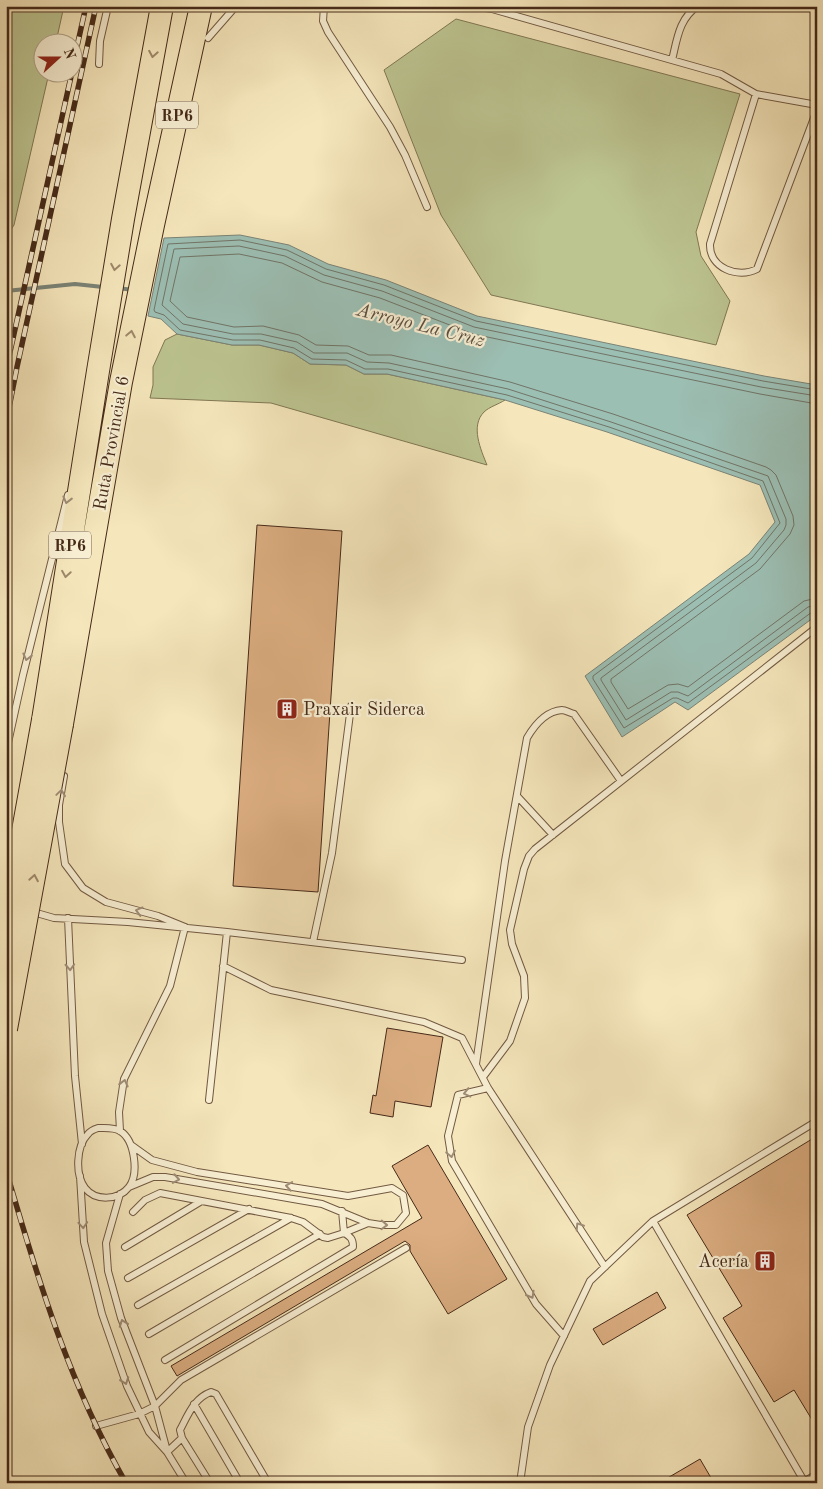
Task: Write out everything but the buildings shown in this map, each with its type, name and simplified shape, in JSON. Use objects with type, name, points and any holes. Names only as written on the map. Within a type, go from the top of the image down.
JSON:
[{"type":"highway","name":"Ruta Provincial 6","points":[[6,925],[94,539],[121,382],[201,6]]},
{"type":"highway","points":[[153,225],[217,6]]},
{"type":"highway","name":"Ruta Provincial 6","points":[[6,1029],[52,722],[96,378],[161,9]]},
{"type":"lane","points":[[99,64],[100,41],[108,6]]},
{"type":"lane","points":[[208,38],[236,6]]},
{"type":"lane","points":[[402,6],[322,7],[323,21],[328,32],[406,155],[427,207]]},
{"type":"lane","points":[[473,6],[492,9],[721,74],[756,94],[817,105]]},
{"type":"lane","points":[[672,60],[680,27],[685,16],[698,6]]},
{"type":"lane","points":[[756,94],[710,244],[710,252],[716,262],[726,270],[750,273],[757,270],[817,110]]},
{"type":"lane","points":[[76,462],[96,378]]},
{"type":"lane","points":[[6,752],[23,675],[69,491]]},
{"type":"lane","points":[[80,662],[94,539]]},
{"type":"lane","points":[[483,1078],[510,1041],[525,998],[524,976],[512,944],[510,930],[524,869],[529,856],[535,849],[817,627]]},
{"type":"lane","points":[[313,942],[332,852],[351,706]]},
{"type":"lane","points":[[476,1065],[505,861],[527,738],[533,728],[552,713],[563,710],[574,714],[621,781]]},
{"type":"lane","points":[[65,766],[59,814],[65,864],[83,888],[106,902],[158,916],[185,928]]},
{"type":"lane","points":[[517,796],[553,835]]},
{"type":"lane","points":[[6,901],[16,907],[54,918],[128,922],[227,932],[462,960]]},
{"type":"lane","points":[[68,918],[74,1076],[82,1144]]},
{"type":"lane","points":[[129,1187],[134,1156],[131,1146],[120,1131],[118,1112],[124,1079],[170,986],[185,928]]},
{"type":"lane","points":[[209,1100],[227,932]]},
{"type":"lane","points":[[223,966],[271,990],[424,1022],[462,1038],[488,1088],[605,1267]]},
{"type":"lane","points":[[488,1088],[458,1095],[448,1136],[452,1161],[536,1304],[564,1336]]},
{"type":"lane","points":[[520,1483],[528,1427],[550,1366],[590,1282],[653,1221],[817,1121]]},
{"type":"lane","points":[[120,1131],[110,1128],[98,1128],[88,1133],[82,1144],[80,1176],[84,1242],[100,1305],[127,1386],[149,1432],[167,1452],[186,1483]]},
{"type":"lane","points":[[80,1176],[84,1186],[96,1197],[108,1198],[153,1177],[165,1177],[322,1204],[368,1223],[381,1226],[396,1225],[406,1213],[403,1195],[392,1188],[348,1196],[197,1172],[152,1160],[131,1146]]},
{"type":"lane","points":[[120,1194],[106,1243],[108,1271],[121,1318],[155,1406],[167,1452]]},
{"type":"lane","points":[[133,1212],[145,1200],[160,1194],[291,1218],[303,1222],[323,1237],[328,1238],[368,1223]]},
{"type":"lane","points":[[125,1247],[200,1202]]},
{"type":"lane","points":[[128,1278],[248,1209]]},
{"type":"lane","points":[[342,1211],[344,1233]]},
{"type":"lane","points":[[138,1305],[291,1218]]},
{"type":"lane","points":[[653,1221],[803,1482],[817,1474]]},
{"type":"lane","points":[[164,1360],[353,1247],[350,1236],[344,1233]]},
{"type":"lane","points":[[149,1334],[320,1234]]},
{"type":"lane","points":[[96,1426],[139,1414],[155,1406],[181,1380],[406,1248]]},
{"type":"lane","points":[[210,1483],[182,1438],[180,1430],[194,1404],[204,1394],[211,1392],[216,1394],[268,1483]]},
{"type":"lane","points":[[194,1404],[240,1483]]},
{"type":"lane","points":[[167,1452],[182,1438]]},
{"type":"green space","points":[[6,6],[64,6],[58,32],[32,32],[32,82],[47,82],[14,225],[6,238]]},
{"type":"green space","points":[[456,19],[740,94],[696,232],[701,256],[730,301],[716,345],[491,295],[441,215],[384,70]]},
{"type":"green space","points":[[177,334],[232,345],[259,345],[293,353],[310,364],[346,365],[364,374],[387,374],[505,400],[484,412],[478,424],[478,438],[487,465],[271,403],[150,398],[153,385],[153,367],[165,340]]},
{"type":"water","points":[[240,235],[289,245],[328,264],[386,280],[477,316],[764,376],[817,385],[817,615],[688,710],[675,702],[622,737],[585,676],[749,554],[775,522],[760,485],[607,432],[505,400],[387,374],[364,374],[346,365],[310,364],[293,353],[259,345],[232,345],[177,334],[161,319],[148,316],[164,238]]},
{"type":"waterway","name":"Arroyo La Cruz","points":[[6,291],[75,284],[103,287]]},
{"type":"waterway","name":"Arroyo La Cruz","points":[[118,288],[133,290]]},
{"type":"railway","points":[[80,32],[86,6]]},
{"type":"railway","points":[[6,423],[96,6]]},
{"type":"railway","points":[[6,370],[70,82]]},
{"type":"railway","points":[[6,1170],[43,1290],[72,1370],[106,1446],[126,1483]]},
{"type":"place","name":"Praxair Siderca","points":[[287,709]]},
{"type":"place","name":"Acería","points":[[765,1261]]}]
